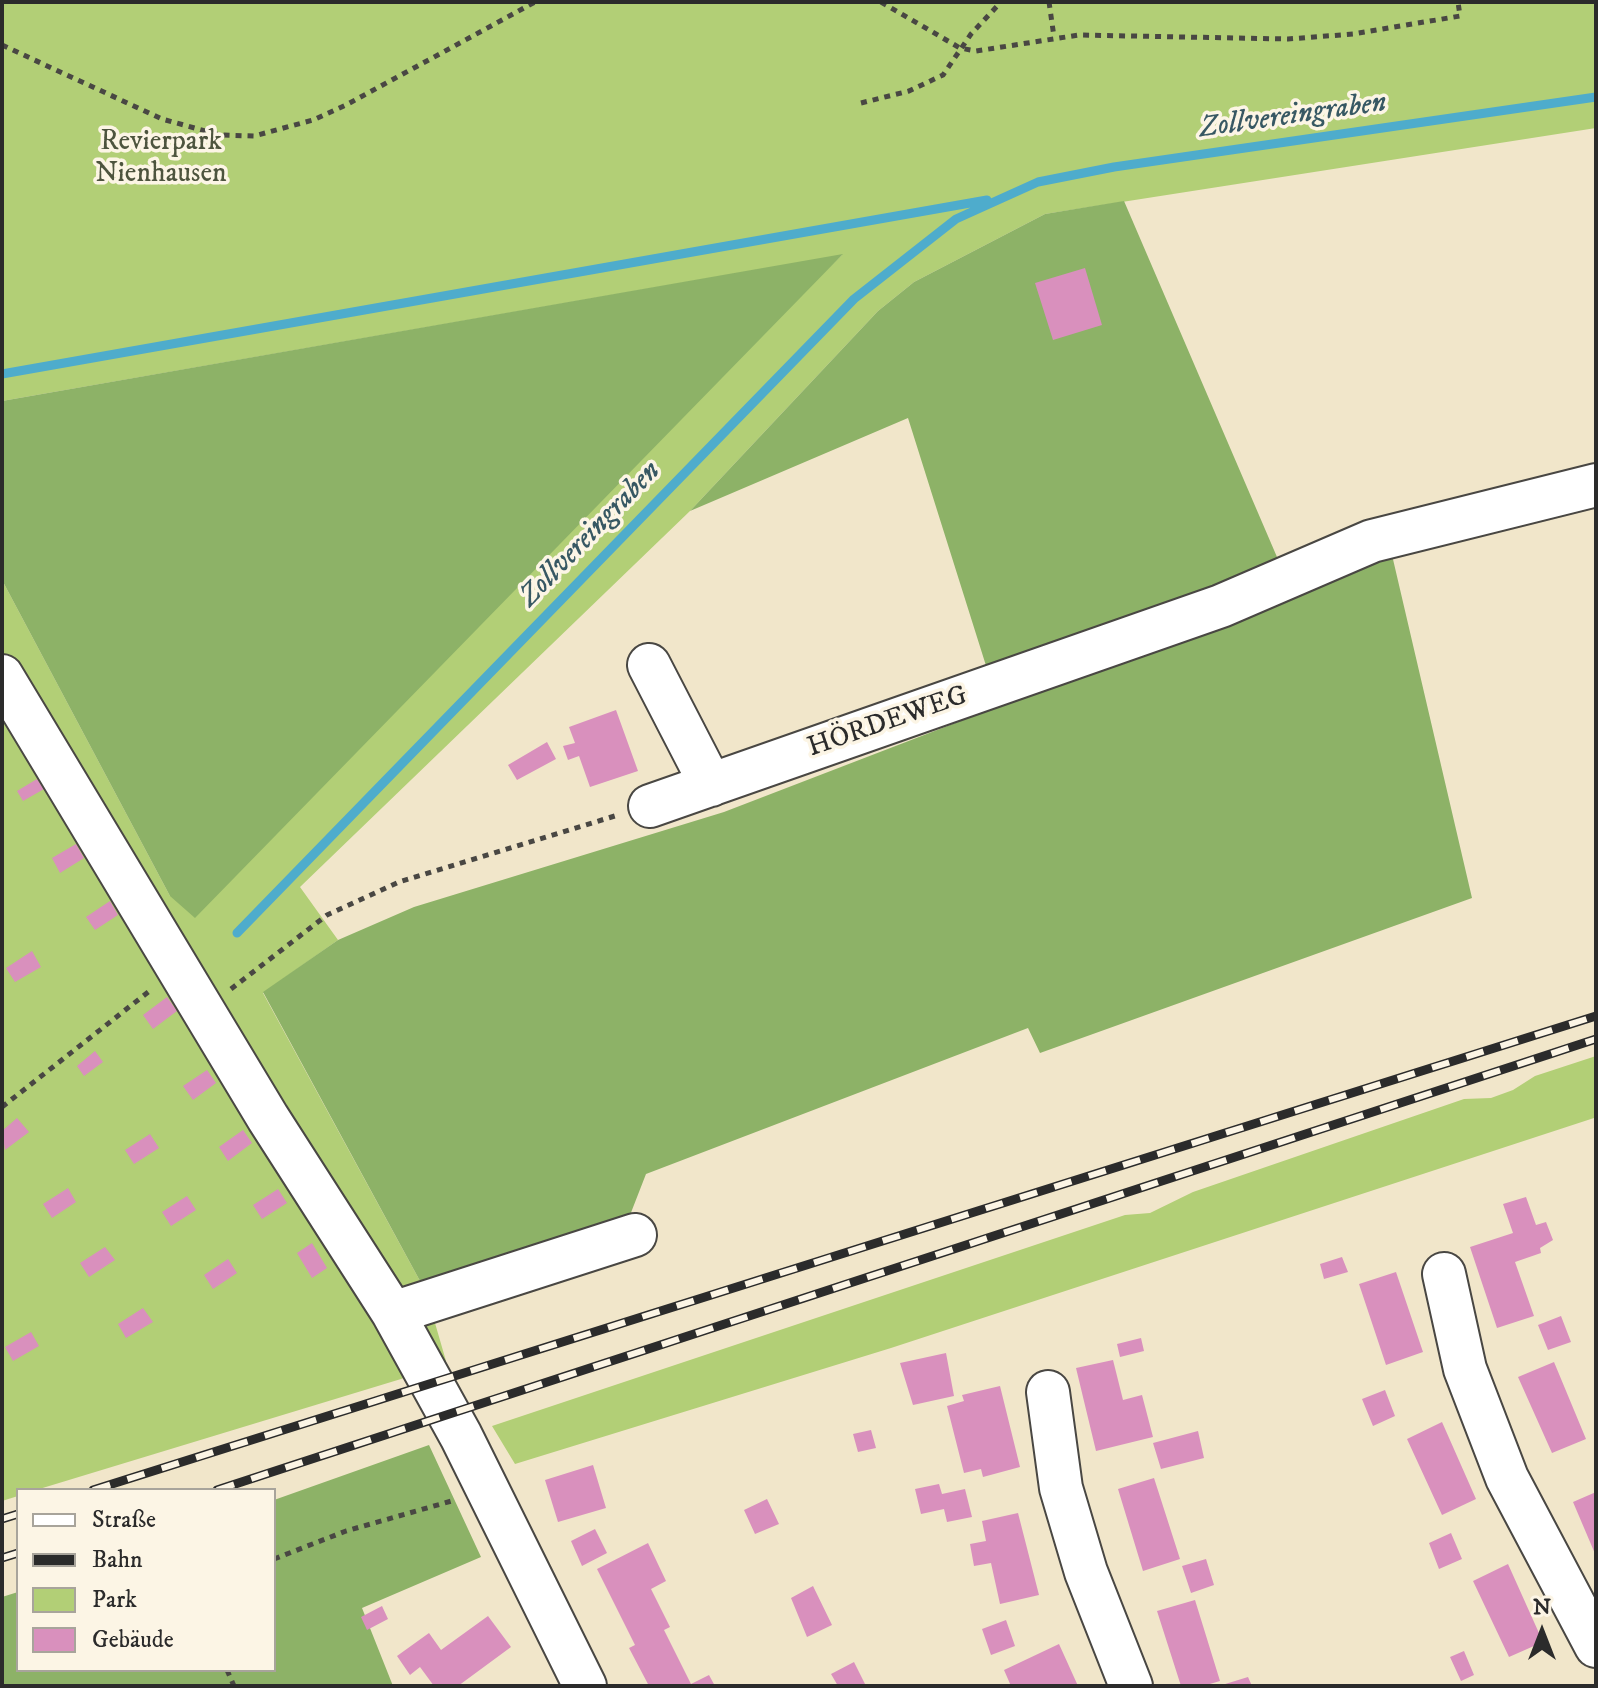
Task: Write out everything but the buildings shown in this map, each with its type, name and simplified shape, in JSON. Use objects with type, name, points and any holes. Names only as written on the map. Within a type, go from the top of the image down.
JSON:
[{"type":"street","name":"HÖRDEWEG","points":[[650,806],[1221,606],[1372,541],[1596,485]]},
{"type":"street","points":[[649,665],[711,785]]},
{"type":"street","points":[[2,676],[268,1118],[393,1313],[461,1436],[585,1686]]},
{"type":"street","points":[[393,1313],[635,1235]]},
{"type":"street","points":[[1444,1274],[1465,1369],[1507,1478],[1596,1646]]},
{"type":"street","points":[[1048,1392],[1061,1488],[1086,1572],[1131,1686]]},
{"type":"path","points":[[2,45],[162,119],[220,135],[254,136],[313,120],[346,105],[535,2]]},
{"type":"path","points":[[881,2],[960,48],[994,49],[1054,37],[1321,37],[1460,16],[1458,2]]},
{"type":"path","points":[[861,103],[931,83],[951,66],[960,48],[1001,2]]},
{"type":"path","points":[[1049,2],[1054,37]]},
{"type":"path","points":[[205,1009],[327,915],[399,882],[650,806]]},
{"type":"path","points":[[2,1107],[179,967]]},
{"type":"path","points":[[276,1558],[346,1531],[486,1490]]},
{"type":"green space","name":"Revierpark Nienhausen","points":[[2,2],[1596,2],[1596,128],[1045,214],[914,282],[878,311],[690,511],[300,887],[338,940],[263,993],[426,1292],[446,1361],[401,1379],[43,1488],[16,1488],[16,1497],[2,1501],[2,580],[170,896],[842,255],[2,401]]},
{"type":"green space","points":[[1124,201],[1280,564],[988,672],[908,418],[690,511],[878,311],[914,282],[1045,214]]},
{"type":"green space","points":[[843,254],[195,918],[170,896],[2,580],[2,401]]},
{"type":"green space","points":[[1392,555],[1472,898],[1040,1053],[1028,1028],[646,1174],[625,1228],[426,1292],[263,992],[338,940],[414,907],[724,812]]},
{"type":"green space","points":[[1596,1056],[1596,1120],[1594,1118],[891,1348],[515,1464],[492,1426],[1125,1215],[1150,1213],[1193,1192],[1464,1099],[1491,1098],[1513,1090],[1535,1076]]},
{"type":"green space","points":[[429,1445],[481,1557],[362,1608],[393,1686],[2,1686],[2,1597],[16,1593],[16,1672],[276,1672],[276,1499]]},
{"type":"waterway","name":"Zollvereingraben","points":[[237,933],[854,299],[956,219],[1038,182],[1114,167],[1596,97]]},
{"type":"waterway","name":"Zollvereingraben","points":[[2,374],[987,200]]},
{"type":"railway","points":[[99,1488],[1596,1016]]},
{"type":"railway","points":[[223,1488],[1596,1039]]},
{"type":"railway","points":[[2,1519],[16,1515]]},
{"type":"railway","points":[[2,1558],[16,1554]]}]
